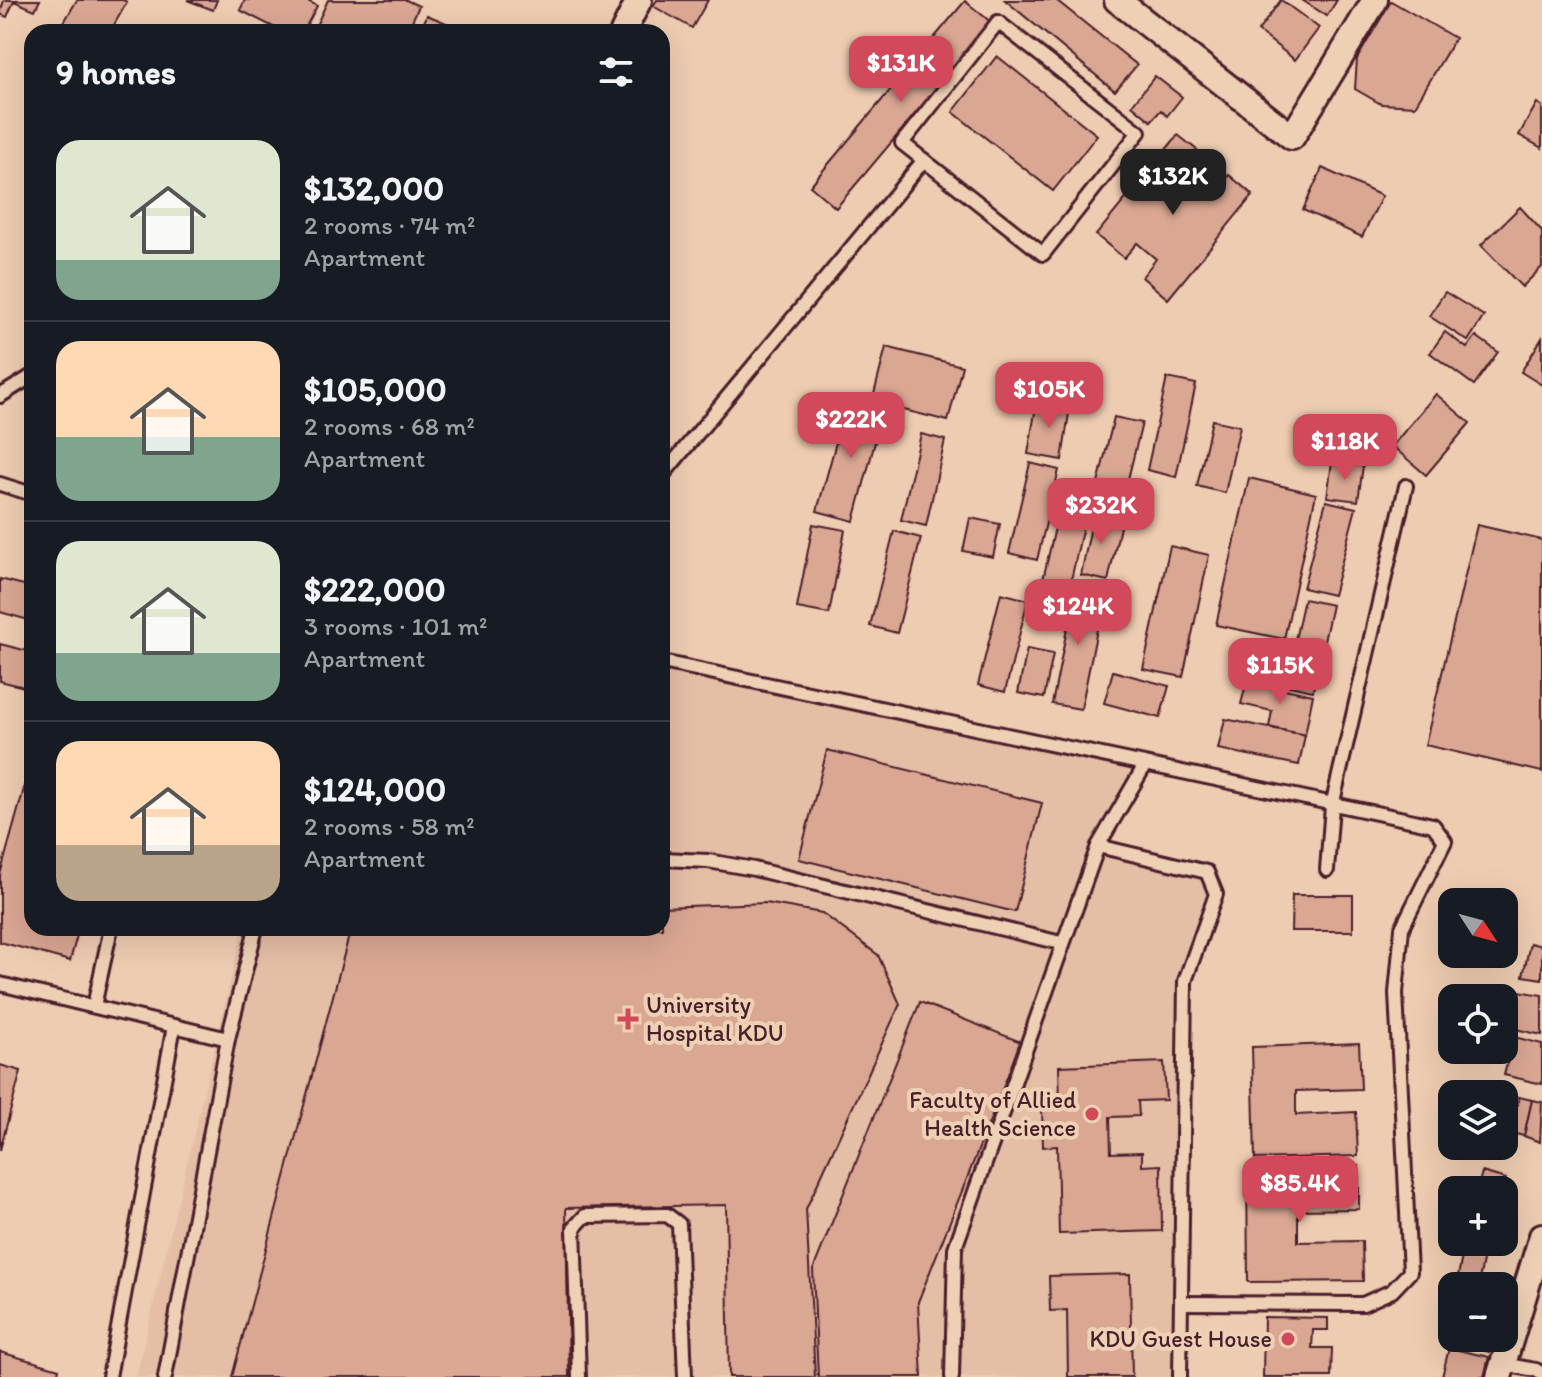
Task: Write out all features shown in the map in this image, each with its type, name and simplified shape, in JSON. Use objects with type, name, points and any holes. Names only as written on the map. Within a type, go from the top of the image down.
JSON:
[{"type":"street","points":[[627,24],[639,0]]},
{"type":"street","points":[[1117,0],[1292,137],[1375,0]]},
{"type":"street","points":[[1501,1371],[1542,1239]]},
{"type":"lane","points":[[998,22],[1139,132],[1043,254],[924,160],[902,143],[998,22]]},
{"type":"lane","points":[[670,466],[924,160]]},
{"type":"lane","points":[[0,396],[24,381]]},
{"type":"lane","points":[[0,484],[24,492]]},
{"type":"lane","points":[[1327,870],[1332,806],[1406,486]]},
{"type":"lane","points":[[670,664],[1433,825],[1445,841],[1402,928],[1396,993],[1410,1272],[1392,1291],[1363,1304],[1181,1303]]},
{"type":"lane","points":[[952,1377],[955,1248],[1098,846],[1145,765]]},
{"type":"lane","points":[[1098,846],[1207,872],[1216,894],[1185,981],[1180,1377]]},
{"type":"lane","points":[[670,859],[708,861],[754,869],[1061,943]]},
{"type":"lane","points":[[94,1006],[109,936]]},
{"type":"lane","points":[[165,1377],[228,1039],[254,936]]},
{"type":"lane","points":[[0,984],[228,1039]]},
{"type":"lane","points":[[109,1377],[174,1026]]},
{"type":"lane","points":[[579,1377],[574,1228],[578,1219],[585,1216],[667,1215],[679,1224],[685,1377]]},
{"type":"lane","points":[[1501,1371],[1536,1370],[1542,1374]]},
{"type":"shaded area","name":"University Hospital KDU","points":[[670,664],[1145,765],[1098,846],[1207,872],[1216,894],[1185,981],[1180,1377],[136,1377],[241,936],[670,936]]},
{"type":"building","points":[[4,0],[40,0],[35,10],[14,1],[7,17],[0,14]]},
{"type":"building","points":[[77,0],[127,2],[115,24],[63,24]]},
{"type":"building","points":[[187,0],[217,0],[213,10]]},
{"type":"building","points":[[245,0],[306,0],[317,6],[307,24],[267,24],[240,10]]},
{"type":"building","points":[[328,0],[406,0],[419,6],[411,24],[317,24]]},
{"type":"building","points":[[657,0],[708,0],[692,28],[653,6]]},
{"type":"building","points":[[1005,0],[1056,0],[1137,65],[1115,91]]},
{"type":"building","points":[[1281,0],[1319,28],[1295,60],[1258,31]]},
{"type":"building","points":[[1302,0],[1337,0],[1327,16]]},
{"type":"building","points":[[965,1],[992,23],[836,208],[810,186]]},
{"type":"building","points":[[1391,1],[1455,38],[1415,106],[1381,104],[1355,89],[1357,59]]},
{"type":"building","points":[[427,15],[449,24],[423,24]]},
{"type":"building","points":[[997,56],[1097,135],[1053,191],[953,112]]},
{"type":"building","points":[[1155,76],[1182,97],[1167,116],[1161,110],[1151,121],[1132,105]]},
{"type":"building","points":[[1537,103],[1542,106],[1542,148],[1519,135]]},
{"type":"building","points":[[1178,135],[1202,154],[1186,174],[1212,195],[1229,175],[1253,195],[1168,299],[1142,277],[1156,259],[1137,243],[1124,258],[1096,235]]},
{"type":"building","points":[[1322,168],[1382,196],[1362,237],[1303,210]]},
{"type":"building","points":[[1520,207],[1542,231],[1542,267],[1522,287],[1481,245]]},
{"type":"building","points":[[1445,292],[1484,316],[1468,341],[1429,316]]},
{"type":"building","points":[[1445,332],[1467,348],[1476,336],[1498,352],[1474,385],[1430,353]]},
{"type":"building","points":[[1542,338],[1542,385],[1521,372]]},
{"type":"building","points":[[886,347],[962,366],[948,421],[872,402]]},
{"type":"building","points":[[1167,378],[1196,384],[1176,477],[1147,470]]},
{"type":"building","points":[[1436,394],[1470,423],[1426,475],[1392,446]]},
{"type":"building","points":[[848,399],[884,408],[854,521],[817,511]]},
{"type":"building","points":[[1037,400],[1070,406],[1062,460],[1028,454]]},
{"type":"building","points":[[1114,417],[1142,423],[1123,499],[1096,492]]},
{"type":"building","points":[[1212,420],[1240,426],[1225,493],[1197,486]]},
{"type":"building","points":[[921,434],[945,440],[926,526],[901,520]]},
{"type":"building","points":[[1332,462],[1363,466],[1358,501],[1327,497]]},
{"type":"building","points":[[1030,463],[1059,470],[1037,560],[1009,553]]},
{"type":"building","points":[[1249,478],[1316,494],[1284,639],[1216,625]]},
{"type":"building","points":[[1326,501],[1356,508],[1333,595],[1303,588]]},
{"type":"building","points":[[1061,502],[1087,508],[1068,594],[1041,588]]},
{"type":"building","points":[[1094,512],[1122,518],[1108,581],[1081,575]]},
{"type":"building","points":[[970,518],[1000,524],[993,557],[963,551]]},
{"type":"building","points":[[813,524],[845,530],[829,614],[797,608]]},
{"type":"building","points":[[1477,525],[1542,540],[1542,772],[1425,745]]},
{"type":"building","points":[[894,531],[921,538],[897,633],[870,626]]},
{"type":"building","points":[[1170,546],[1209,555],[1183,677],[1143,669]]},
{"type":"building","points":[[0,579],[24,585],[24,619],[0,612]]},
{"type":"building","points":[[1076,584],[1105,590],[1081,709],[1052,704]]},
{"type":"building","points":[[1001,593],[1028,600],[1005,692],[978,685]]},
{"type":"building","points":[[1304,599],[1332,605],[1313,691],[1285,685]]},
{"type":"building","points":[[0,644],[24,650],[24,687],[0,681]]},
{"type":"building","points":[[1027,649],[1053,654],[1044,698],[1018,693]]},
{"type":"building","points":[[1113,671],[1169,686],[1160,718],[1104,703]]},
{"type":"building","points":[[1247,681],[1313,695],[1305,735],[1269,727],[1272,711],[1241,704]]},
{"type":"building","points":[[1225,719],[1305,735],[1299,765],[1218,749]]},
{"type":"building","points":[[827,750],[1042,803],[1015,912],[799,859]]},
{"type":"building","points":[[24,789],[24,936],[77,936],[70,961],[0,942],[0,875]]},
{"type":"building","points":[[1292,895],[1353,895],[1353,931],[1291,931]]},
{"type":"building","points":[[766,903],[822,913],[878,955],[900,1004],[806,1209],[815,1377],[729,1377],[726,1205],[566,1208],[569,1377],[232,1377],[349,936],[670,936],[670,907]]},
{"type":"building","points":[[1530,943],[1542,946],[1542,979],[1523,976]]},
{"type":"building","points":[[1519,991],[1542,995],[1542,1035],[1518,1030]]},
{"type":"building","points":[[920,1002],[1021,1042],[918,1302],[922,1377],[818,1377],[813,1270]]},
{"type":"building","points":[[1518,1038],[1542,1044],[1542,1084],[1504,1075],[1507,1064],[1518,1064]]},
{"type":"building","points":[[1359,1043],[1361,1089],[1296,1091],[1296,1115],[1356,1112],[1358,1156],[1255,1159],[1252,1047]]},
{"type":"building","points":[[1164,1062],[1166,1100],[1138,1101],[1139,1116],[1110,1117],[1111,1153],[1142,1152],[1142,1166],[1161,1165],[1162,1231],[1059,1234],[1057,1146],[1043,1147],[1042,1105],[1060,1104],[1059,1066]]},
{"type":"building","points":[[0,1065],[21,1071],[0,1150]]},
{"type":"building","points":[[1519,1097],[1532,1100],[1524,1136],[1518,1135]]},
{"type":"building","points":[[1532,1100],[1542,1102],[1540,1142],[1524,1136]]},
{"type":"building","points":[[1359,1166],[1359,1209],[1298,1210],[1298,1242],[1362,1241],[1363,1281],[1248,1282],[1247,1167]]},
{"type":"building","points":[[1462,1256],[1484,1256],[1481,1272],[1459,1272]]},
{"type":"building","points":[[1130,1274],[1132,1377],[1068,1377],[1067,1310],[1050,1311],[1049,1276]]},
{"type":"building","name":"KDU Guest House","points":[[1264,1317],[1328,1318],[1328,1330],[1313,1330],[1312,1348],[1332,1348],[1331,1377],[1263,1377]]},
{"type":"building","points":[[0,1352],[59,1369],[57,1377],[0,1377]]},
{"type":"building","points":[[1448,1352],[1489,1357],[1484,1377],[1442,1377]]},
{"type":"place","name":"University Hospital KDU","points":[[628,1019]]},
{"type":"place","name":"Faculty of Allied Health Science","points":[[1092,1114]]},
{"type":"place","name":"KDU Guest House","points":[[1288,1339]]}]
